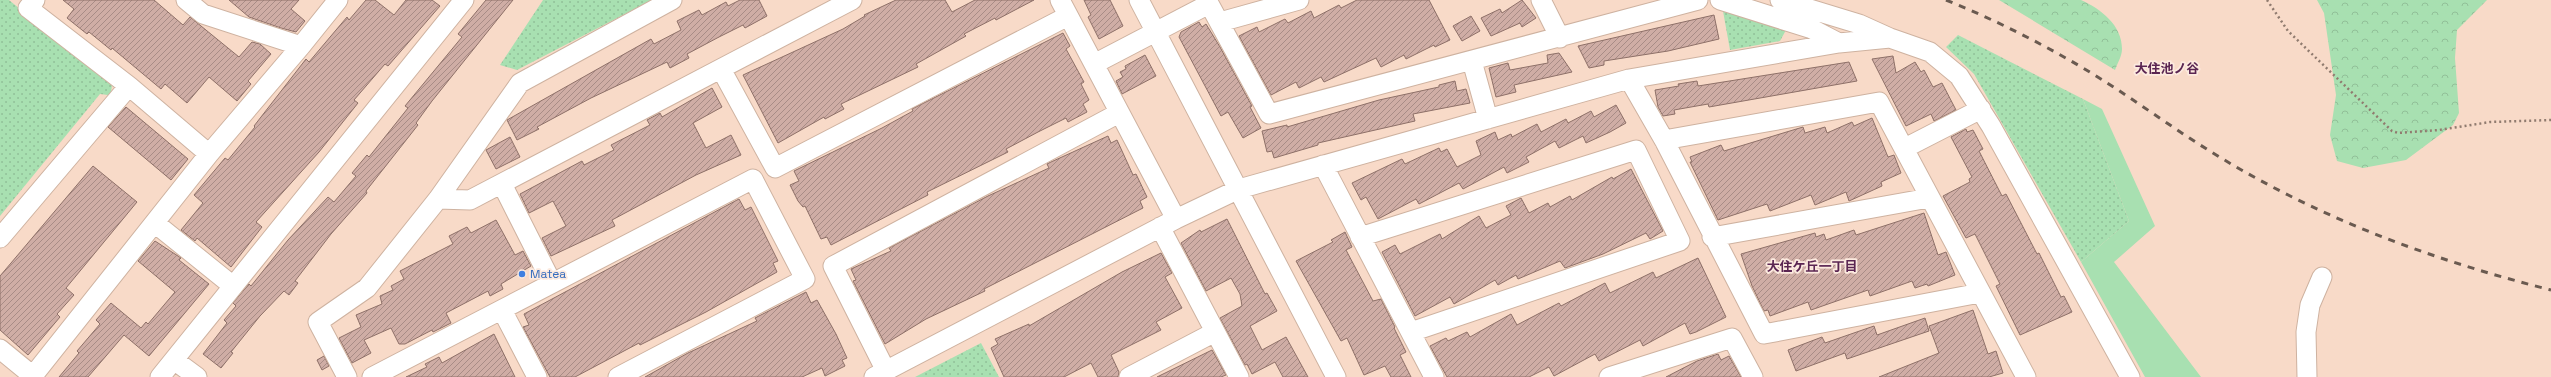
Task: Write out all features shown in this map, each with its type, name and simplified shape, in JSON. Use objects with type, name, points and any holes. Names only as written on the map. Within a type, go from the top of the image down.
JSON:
[{"type":"street","points":[[35,0],[28,8],[129,86],[209,154]]},
{"type":"street","points":[[186,0],[203,14],[301,46]]},
{"type":"street","points":[[0,349],[33,376],[156,224],[209,154],[338,0]]},
{"type":"street","points":[[160,377],[464,0]]},
{"type":"street","points":[[346,377],[318,322],[367,288],[438,199],[520,83],[672,0]]},
{"type":"street","points":[[438,199],[470,200],[852,0]]},
{"type":"street","points":[[1139,0],[1336,377]]},
{"type":"street","points":[[1220,22],[1299,0]]},
{"type":"street","points":[[1541,0],[1560,38]]},
{"type":"street","points":[[1094,64],[1208,2],[1269,114],[1560,38],[1698,0]]},
{"type":"street","points":[[1720,0],[1812,28],[1839,43]]},
{"type":"street","points":[[1780,0],[1859,24],[1890,38],[1930,52],[1959,76],[1981,110],[2126,376]]},
{"type":"street","points":[[721,68],[775,168],[1064,8],[1119,113],[1215,332],[1239,377]]},
{"type":"street","points":[[1119,113],[833,266],[880,374],[1168,223],[1238,189],[1629,79],[1839,43],[1890,38]]},
{"type":"street","points":[[1472,61],[1488,119]]},
{"type":"street","points":[[1629,79],[1664,140],[1712,237],[1764,334],[1980,294]]},
{"type":"street","points":[[0,238],[129,86]]},
{"type":"street","points":[[1664,140],[1879,102],[1905,148],[1929,198],[1980,294],[2026,377]]},
{"type":"street","points":[[1905,148],[1981,110]]},
{"type":"street","points":[[1360,237],[1636,150],[1680,241],[1411,332]]},
{"type":"street","points":[[1323,164],[1434,377]]},
{"type":"street","points":[[372,377],[753,179],[805,279],[618,377]]},
{"type":"street","points":[[502,184],[552,283]]},
{"type":"street","points":[[1712,237],[1929,198]]},
{"type":"street","points":[[156,224],[233,286]]},
{"type":"street","points":[[2307,377],[2306,332],[2310,305],[2322,276]]},
{"type":"street","points":[[502,310],[537,377]]},
{"type":"street","points":[[1129,377],[1215,332]]},
{"type":"street","points":[[1609,377],[1732,338],[1753,377]]},
{"type":"street","points":[[174,360],[197,377]]},
{"type":"path","points":[[2267,0],[2288,31],[2392,131],[2398,133],[2439,130],[2490,122],[2551,120]]},
{"type":"green space","points":[[0,0],[9,0],[112,85],[111,92],[108,95],[100,94],[0,216]]},
{"type":"green space","points":[[543,0],[652,0],[517,70],[500,65]]},
{"type":"green space","points":[[1999,0],[2081,0],[2096,8],[2114,25],[2121,40],[2122,52],[2115,70]]},
{"type":"green space","points":[[2317,0],[2487,0],[2457,30],[2455,58],[2459,113],[2453,125],[2406,160],[2363,168],[2337,161],[2330,135],[2336,95],[2324,13]]},
{"type":"green space","points":[[1723,11],[1786,30],[1780,41],[1730,50]]},
{"type":"green space","points":[[1958,35],[2083,99],[2129,221],[2081,262],[1974,74],[1946,47]]},
{"type":"green space","points":[[2083,99],[2102,109],[2155,226],[2114,262],[2201,377],[2145,377],[2081,262],[2129,221]]},
{"type":"green space","points":[[981,343],[999,377],[915,377]]},
{"type":"building","points":[[63,0],[154,0],[183,25],[190,17],[239,57],[252,42],[260,44],[271,54],[248,81],[251,84],[237,101],[209,77],[187,103],[165,84],[161,89],[112,48],[111,50],[89,32],[87,34],[67,18],[74,9]]},
{"type":"building","points":[[229,0],[299,0],[291,9],[305,21],[296,32],[281,28],[249,17]]},
{"type":"building","points":[[366,0],[375,0],[394,15],[406,0],[432,0],[440,6],[388,66],[385,64],[354,100],[358,103],[319,152],[256,222],[262,227],[231,267],[197,238],[195,241],[181,230],[203,203],[194,195],[225,158],[228,160],[306,59],[309,62],[347,17],[349,20]]},
{"type":"building","points":[[486,0],[513,0],[432,101],[416,123],[418,125],[366,191],[367,193],[331,234],[295,281],[298,283],[289,295],[284,291],[260,316],[231,352],[233,353],[221,368],[203,354],[227,323],[224,320],[236,306],[233,303],[249,284],[251,286],[288,240],[328,197],[334,202],[356,176],[352,173],[367,155],[369,157],[408,108],[405,106],[462,37],[458,34]]},
{"type":"building","points":[[740,0],[759,0],[767,16],[745,28],[743,25],[687,54],[689,58],[670,68],[667,62],[591,98],[537,127],[539,129],[517,140],[507,120],[651,39],[654,44],[681,30],[677,21],[699,10],[702,15],[726,2],[728,6]]},
{"type":"building","points":[[896,0],[945,0],[952,12],[975,0],[1034,0],[996,20],[995,18],[964,34],[966,36],[916,64],[918,67],[841,104],[844,109],[825,119],[824,117],[778,143],[743,75],[843,29],[865,16],[864,15]]},
{"type":"building","points":[[1084,0],[1110,0],[1123,26],[1099,39],[1088,17],[1091,15]]},
{"type":"building","points":[[1357,0],[1429,0],[1450,40],[1435,47],[1434,45],[1406,59],[1404,55],[1381,67],[1376,58],[1324,82],[1321,77],[1299,88],[1296,82],[1271,95],[1239,36],[1257,27],[1259,32],[1285,19],[1288,23],[1311,11],[1314,18],[1339,5],[1341,8]]},
{"type":"building","points":[[1522,0],[1536,18],[1522,27],[1520,23],[1491,36],[1481,18],[1500,9],[1502,13]]},
{"type":"building","points":[[1714,15],[1719,39],[1668,51],[1604,61],[1604,65],[1589,68],[1578,46]]},
{"type":"building","points":[[1471,16],[1480,31],[1462,41],[1453,26]]},
{"type":"building","points":[[1199,22],[1202,27],[1206,24],[1220,47],[1252,106],[1250,107],[1261,128],[1243,138],[1228,112],[1221,116],[1179,37],[1181,32]]},
{"type":"building","points":[[1063,33],[1070,46],[1066,49],[1084,82],[1081,84],[1089,100],[1083,104],[1087,112],[1068,122],[1066,118],[1038,132],[1006,149],[1008,152],[927,192],[928,195],[831,245],[827,237],[821,239],[805,206],[803,207],[798,201],[790,185],[799,181],[794,171],[882,128],[913,111],[912,109]]},
{"type":"building","points":[[1559,53],[1572,72],[1514,85],[1516,92],[1496,97],[1489,68],[1508,63],[1510,70],[1548,63],[1547,55]]},
{"type":"building","points":[[1145,55],[1156,76],[1122,94],[1116,81],[1123,77],[1120,72],[1126,69],[1125,66]]},
{"type":"building","points":[[1893,56],[1896,73],[1915,62],[1921,72],[1924,70],[1933,87],[1942,83],[1956,110],[1934,121],[1931,114],[1906,126],[1872,59]]},
{"type":"building","points":[[1849,62],[1857,81],[1709,107],[1708,104],[1674,110],[1675,114],[1663,116],[1658,107],[1655,90],[1679,86],[1678,84],[1697,81],[1698,86]]},
{"type":"building","points":[[1455,81],[1457,91],[1466,89],[1470,103],[1413,114],[1415,121],[1318,143],[1318,145],[1274,158],[1272,151],[1267,152],[1262,131],[1287,125],[1287,127],[1379,100],[1439,87],[1439,85]]},
{"type":"building","points":[[712,88],[722,107],[693,123],[706,148],[731,135],[741,155],[696,175],[612,220],[615,226],[551,256],[542,238],[566,226],[553,201],[529,213],[520,194],[582,161],[584,165],[614,150],[611,145],[650,125],[647,120],[660,113],[662,117]]},
{"type":"building","points":[[1616,105],[1626,123],[1610,132],[1586,143],[1583,136],[1559,148],[1555,141],[1526,157],[1529,162],[1507,173],[1504,167],[1463,189],[1459,183],[1419,204],[1416,199],[1378,219],[1366,197],[1361,200],[1352,183],[1402,159],[1405,164],[1439,148],[1441,152],[1447,149],[1457,167],[1481,155],[1476,141],[1495,132],[1498,140],[1511,134],[1512,137],[1537,124],[1541,132],[1566,119],[1568,123],[1591,111],[1594,117]]},
{"type":"building","points":[[126,107],[188,159],[171,180],[108,127]]},
{"type":"building","points":[[1872,118],[1888,157],[1894,155],[1901,173],[1881,182],[1882,186],[1849,201],[1846,192],[1815,205],[1811,195],[1770,211],[1767,204],[1718,220],[1690,162],[1692,162],[1690,157],[1721,145],[1724,151],[1803,127],[1805,133],[1825,127],[1827,133],[1852,122],[1854,126]]},
{"type":"building","points":[[1966,129],[1967,132],[1973,130],[1983,149],[1979,151],[2002,196],[2006,194],[2037,254],[2039,253],[2061,297],[2064,296],[2072,312],[2020,335],[1996,286],[2000,284],[1975,234],[1966,238],[1943,196],[1970,182],[1969,179],[1972,177],[1951,137]]},
{"type":"building","points":[[1108,136],[1111,143],[1117,140],[1133,175],[1136,174],[1147,197],[1140,201],[1143,208],[984,289],[985,291],[926,319],[885,344],[853,281],[856,280],[851,269],[891,251],[889,248],[988,196],[1049,168],[1047,164]]},
{"type":"building","points":[[510,137],[520,157],[496,169],[486,150]]},
{"type":"building","points":[[93,166],[137,202],[66,288],[74,295],[57,314],[60,317],[28,355],[0,330],[0,276]]},
{"type":"building","points":[[1631,169],[1663,231],[1650,239],[1646,233],[1603,254],[1565,268],[1560,261],[1518,279],[1516,275],[1498,285],[1495,280],[1454,304],[1450,297],[1415,316],[1382,252],[1395,245],[1400,254],[1440,234],[1442,239],[1479,216],[1486,228],[1511,215],[1506,206],[1521,198],[1529,213],[1548,203],[1550,207],[1570,196],[1572,200],[1612,177],[1613,179]]},
{"type":"building","points":[[739,199],[745,210],[751,207],[778,261],[773,263],[777,272],[706,312],[640,345],[639,343],[575,377],[550,377],[523,327],[529,325],[524,314]]},
{"type":"building","points":[[1924,213],[1938,255],[1946,252],[1955,275],[1928,286],[1927,284],[1915,288],[1912,281],[1870,296],[1868,290],[1811,310],[1808,302],[1770,316],[1768,310],[1764,311],[1752,286],[1741,254],[1815,233],[1816,237],[1824,234],[1826,240],[1854,230],[1856,235]]},
{"type":"building","points":[[1227,219],[1265,294],[1267,293],[1277,311],[1250,326],[1262,350],[1286,337],[1308,377],[1283,377],[1275,362],[1252,374],[1247,364],[1245,365],[1220,318],[1242,306],[1240,294],[1231,278],[1206,291],[1181,243],[1200,230],[1201,232]]},
{"type":"building","points":[[496,220],[515,255],[523,251],[531,266],[501,284],[503,289],[490,296],[488,291],[446,313],[451,323],[433,332],[432,330],[405,344],[399,344],[391,328],[364,340],[371,353],[352,363],[339,338],[361,327],[356,315],[382,304],[380,296],[393,290],[391,286],[404,279],[400,271],[453,244],[449,236],[467,227],[471,233]]},
{"type":"building","points":[[1345,232],[1352,247],[1346,250],[1373,301],[1381,299],[1406,352],[1400,355],[1411,377],[1391,377],[1385,366],[1364,375],[1347,338],[1341,341],[1296,261],[1333,242],[1331,240]]},
{"type":"building","points":[[155,241],[181,258],[179,260],[209,284],[149,356],[124,335],[88,377],[59,377],[79,353],[77,351],[100,324],[96,320],[111,303],[141,328],[146,322],[148,324],[175,292],[138,261]]},
{"type":"building","points":[[1161,253],[1172,273],[1165,277],[1182,308],[1156,322],[1161,330],[1111,355],[1119,372],[1118,377],[1098,377],[1091,363],[1064,377],[1004,377],[991,348],[998,344],[995,339],[1029,324],[1029,326],[1122,272]]},
{"type":"building","points":[[1698,258],[1726,317],[1690,334],[1685,323],[1643,346],[1640,340],[1599,361],[1595,354],[1554,376],[1549,367],[1529,377],[1447,377],[1430,346],[1446,338],[1448,341],[1467,332],[1470,337],[1511,314],[1517,325],[1559,303],[1561,306],[1605,283],[1610,293],[1653,272],[1656,278]]},
{"type":"building","points":[[806,292],[811,303],[817,300],[836,334],[847,358],[842,360],[845,366],[825,376],[822,368],[802,377],[645,377],[688,353],[757,321],[755,318]]},
{"type":"building","points":[[1973,310],[1988,354],[1996,351],[2003,373],[1989,377],[1879,377],[1939,353],[1929,326]]},
{"type":"building","points":[[1925,318],[1929,331],[1847,359],[1845,353],[1796,371],[1788,350],[1822,337],[1825,343],[1874,326],[1877,335]]},
{"type":"building","points":[[494,334],[515,377],[406,377],[427,367],[425,364],[439,357],[442,363]]},
{"type":"building","points":[[1212,350],[1226,375],[1221,377],[1157,377]]},
{"type":"building","points":[[1718,354],[1721,360],[1729,356],[1741,377],[1666,377],[1697,361]]},
{"type":"building","points":[[324,356],[329,366],[322,370],[317,360]]},
{"type":"railway","points":[[1946,0],[1998,23],[2066,58],[2116,88],[2213,153],[2293,198],[2377,235],[2419,251],[2551,290]]},
{"type":"place","name":"Matea","points":[[522,274]]},
{"type":"district","name":"大住池ノ谷","points":[[2167,68]]},
{"type":"district","name":"大住ケ丘一丁目","points":[[1812,266]]}]
